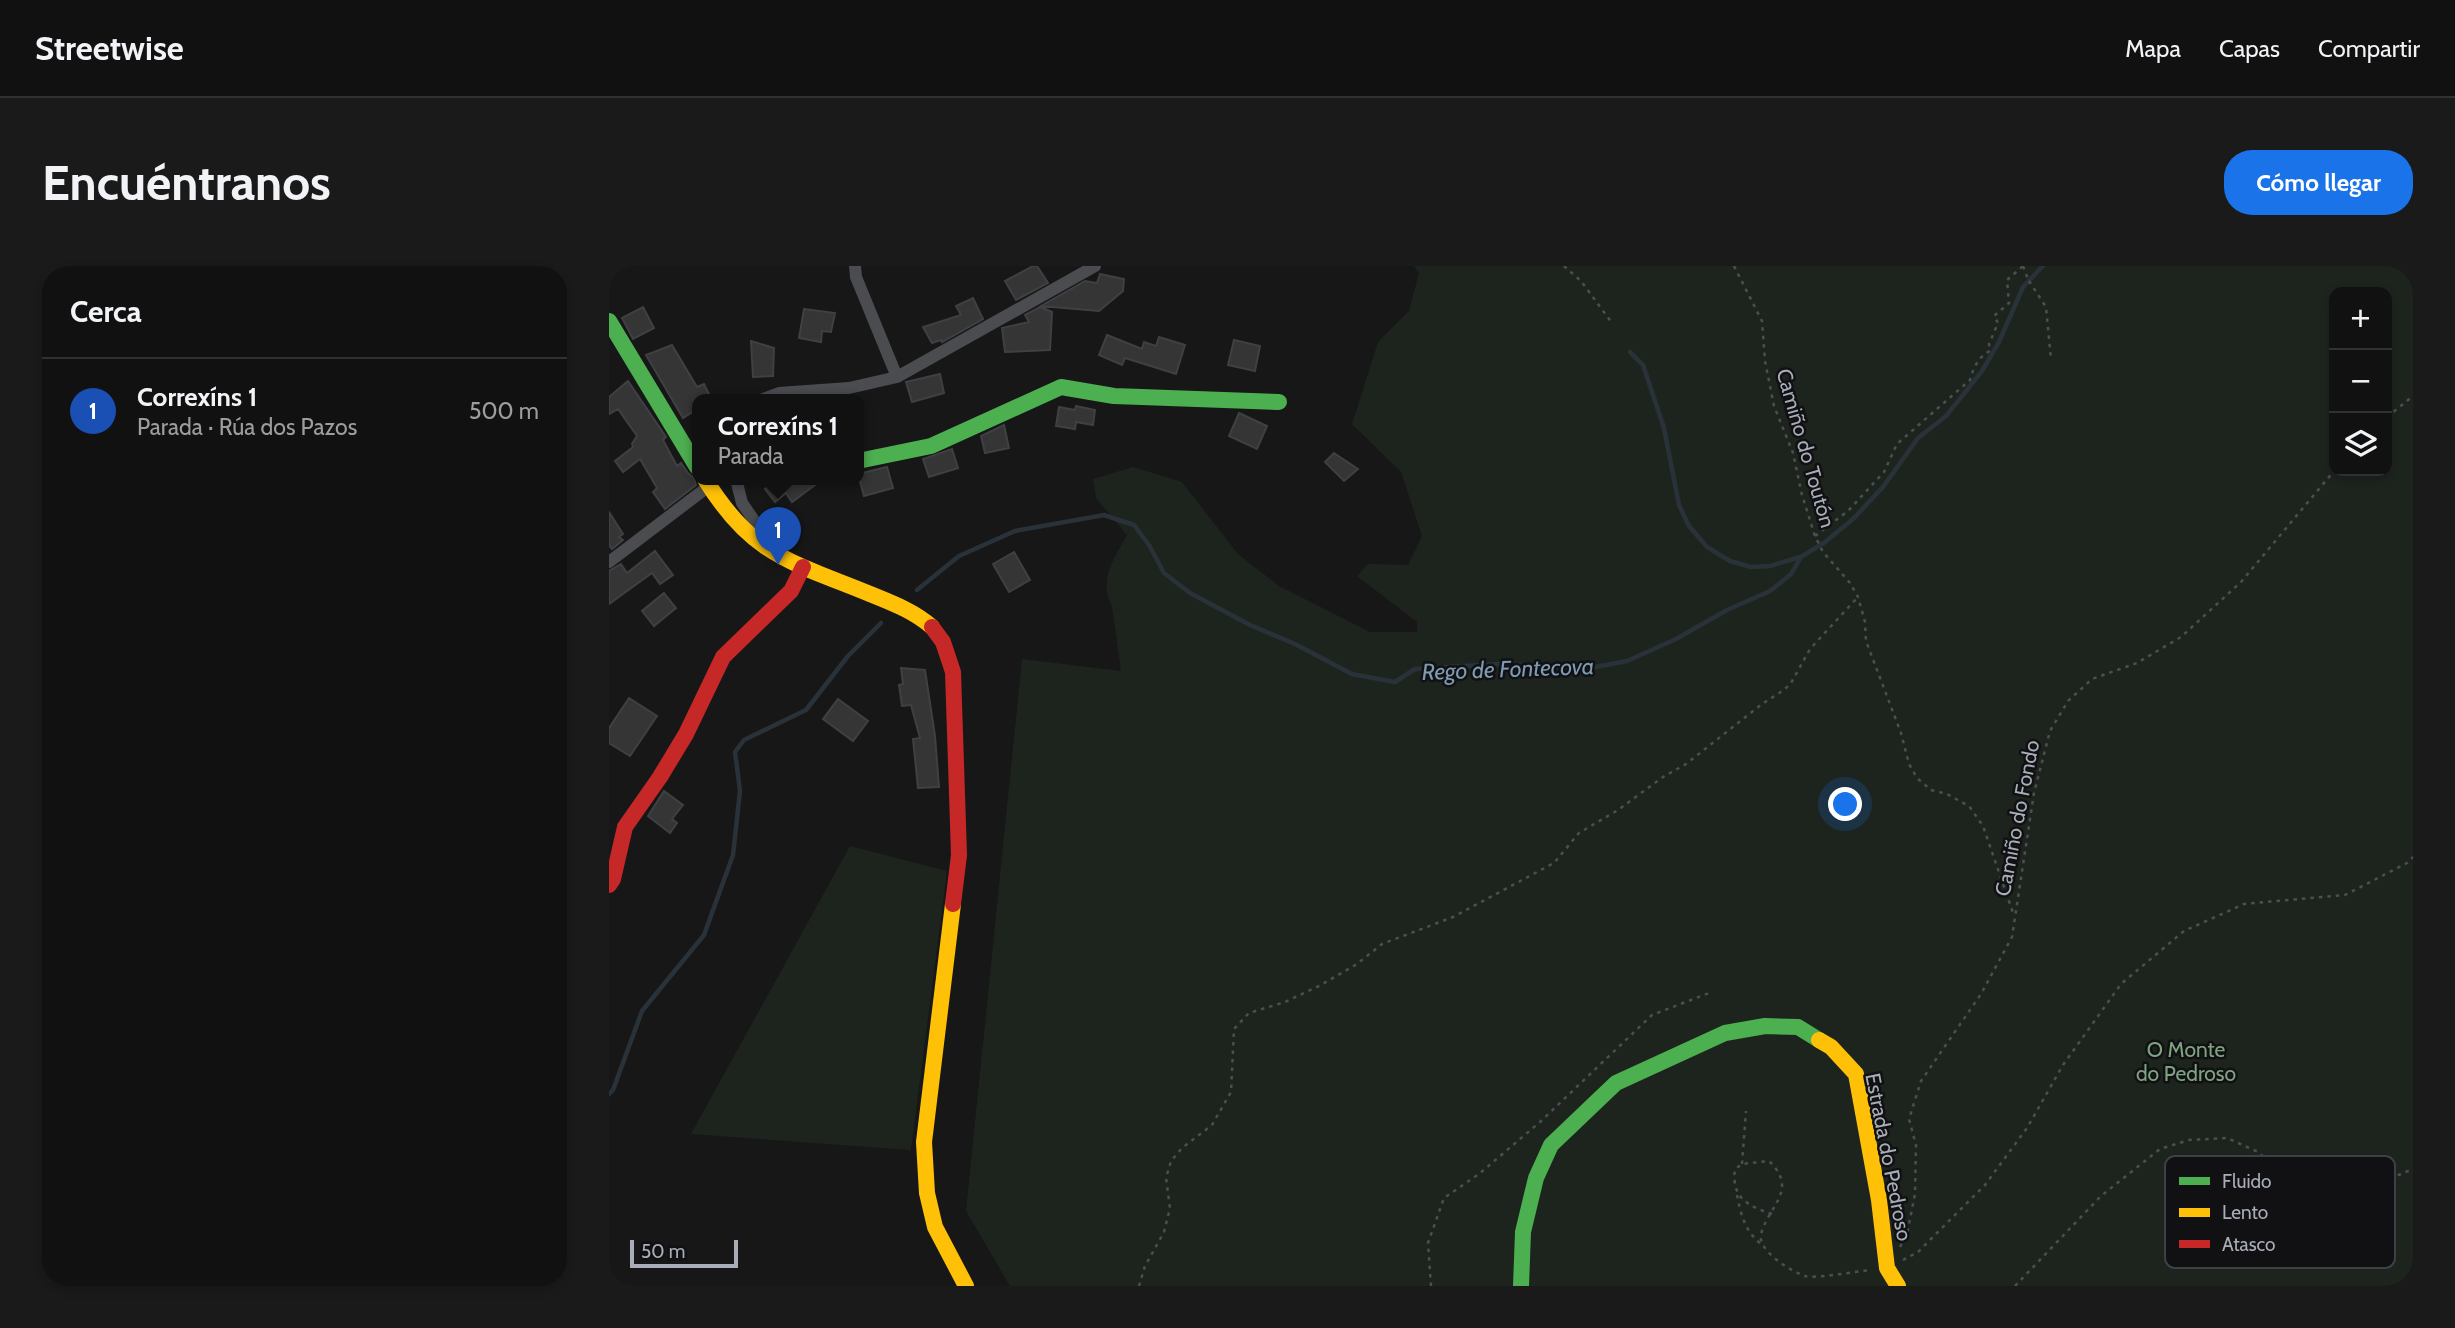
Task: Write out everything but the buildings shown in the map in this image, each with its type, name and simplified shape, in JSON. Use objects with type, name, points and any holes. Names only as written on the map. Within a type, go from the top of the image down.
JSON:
[{"type":"street","points":[[855,266],[856,276],[897,377]]},
{"type":"street","points":[[777,394],[849,388],[897,377],[1095,266]]},
{"type":"street","points":[[609,321],[692,457]]},
{"type":"street","points":[[864,460],[931,446],[1061,387],[1114,396],[1279,402]]},
{"type":"street","points":[[609,562],[703,485]]},
{"type":"street","points":[[709,485],[734,522],[765,547],[803,567],[907,608],[938,634],[948,652],[953,672],[959,855],[925,1142],[927,1193],[935,1227],[966,1286]]},
{"type":"street","points":[[738,485],[743,503],[760,529],[765,547]]},
{"type":"street","points":[[609,885],[613,879],[625,827],[686,734],[723,657],[791,591],[803,567]]},
{"type":"street","name":"Estrada do Pedroso","points":[[1521,1286],[1523,1232],[1536,1178],[1551,1145],[1616,1083],[1725,1033],[1765,1026],[1798,1027],[1831,1046],[1856,1074],[1887,1268],[1898,1286]]},
{"type":"path","points":[[1563,266],[1581,281],[1612,323]]},
{"type":"path","name":"Camiño do Toutón","points":[[1734,266],[1762,321],[1765,361],[1773,406],[1793,453],[1815,536],[1823,552],[1850,583],[1858,597],[1865,622],[1866,641],[1901,733],[1909,764],[1917,778],[1931,790],[1947,794],[1969,806],[1983,826],[2014,916]]},
{"type":"path","points":[[1815,536],[1848,511],[1884,472],[1897,443],[1971,380],[1972,372],[1983,354],[1990,351],[1989,344],[1998,323],[1994,316],[2009,303],[2007,280],[2023,266],[2046,307],[2051,359]]},
{"type":"path","points":[[2392,413],[2413,396]]},
{"type":"path","name":"Camiño do Fondo","points":[[1887,1268],[1907,1234],[1915,1194],[1916,1144],[1909,1119],[1921,1081],[1981,994],[2012,937],[2034,793],[2050,730],[2068,701],[2092,679],[2137,663],[2181,637],[2241,582],[2330,476]]},
{"type":"path","points":[[1139,1286],[1145,1266],[1164,1232],[1170,1208],[1166,1178],[1171,1161],[1182,1148],[1212,1125],[1231,1092],[1234,1029],[1249,1013],[1285,1002],[1357,964],[1382,944],[1453,917],[1554,863],[1579,833],[1686,764],[1784,690],[1791,683],[1810,649],[1858,597]]},
{"type":"path","points":[[1761,1244],[1761,1234],[1782,1195],[1779,1170],[1769,1161],[1742,1164],[1735,1169],[1733,1181],[1742,1218],[1752,1237],[1768,1254],[1807,1277],[1887,1268],[1918,1252],[1985,1185],[2027,1128],[2063,1065],[2121,984],[2184,931],[2244,904],[2345,895],[2407,863],[2413,857]]},
{"type":"path","points":[[1431,1286],[1428,1243],[1444,1198],[1479,1174],[1540,1122],[1652,1015],[1709,993]]},
{"type":"path","points":[[1742,1164],[1746,1111]]},
{"type":"path","points":[[2015,1286],[2101,1196],[2160,1149],[2189,1140],[2227,1138],[2262,1156]]},
{"type":"path","points":[[2395,1176],[2413,1169]]},
{"type":"path","points":[[1737,1193],[1759,1210],[1772,1214]]},
{"type":"green space","name":"O Monte do Pedroso","points":[[1414,266],[2413,266],[2413,1286],[1010,1286],[966,1211],[1022,659],[1121,671],[1107,578],[1127,535],[1096,498],[1093,479],[1133,467],[1182,482],[1238,554],[1279,586],[1370,632],[1417,632],[1417,622],[1357,576],[1368,564],[1408,565],[1422,536],[1401,472],[1352,424],[1378,342],[1409,311],[1419,273]]},
{"type":"green space","points":[[850,846],[947,871],[911,1150],[691,1134]]},
{"type":"waterway","name":"Rego de Fontecova","points":[[917,590],[959,556],[1015,531],[1104,515],[1134,525],[1149,545],[1164,573],[1190,593],[1352,674],[1395,682],[1415,669],[1497,664],[1590,668],[1627,661],[1770,591],[1791,574],[1801,557],[1853,519],[1883,487],[1918,438],[1946,416],[1982,371],[1999,342],[2023,287],[2043,266]]},
{"type":"waterway","points":[[1630,352],[1643,365],[1664,428],[1679,505],[1689,526],[1707,547],[1730,561],[1751,567],[1770,566],[1800,557]]},
{"type":"waterway","name":"Rego de Fontecova","points":[[609,1094],[613,1090],[642,1011],[704,935],[733,855],[740,791],[735,752],[744,740],[806,710],[848,656],[881,623]]},
{"type":"traffic: fast","points":[[609,321],[692,459]]},
{"type":"traffic: fast","points":[[864,460],[931,446],[1061,387],[1114,396],[1279,402]]},
{"type":"traffic: fast","points":[[1521,1286],[1523,1232],[1536,1178],[1551,1145],[1616,1083],[1725,1033],[1765,1026],[1798,1027],[1819,1040]]},
{"type":"traffic: slow","points":[[709,485],[722,505],[757,541],[796,564],[903,608],[932,627]]},
{"type":"traffic: slow","points":[[953,904],[924,1142],[927,1193],[935,1227],[966,1286]]},
{"type":"traffic: slow","points":[[1819,1040],[1831,1047],[1856,1074],[1879,1200],[1887,1268],[1898,1286]]},
{"type":"traffic: jam","points":[[609,885],[613,879],[625,827],[686,734],[723,657],[791,591],[803,567]]},
{"type":"traffic: jam","points":[[932,627],[943,642],[953,672],[959,855],[953,904]]},
{"type":"place","name":"Correxíns 1","points":[[778,565]]}]
